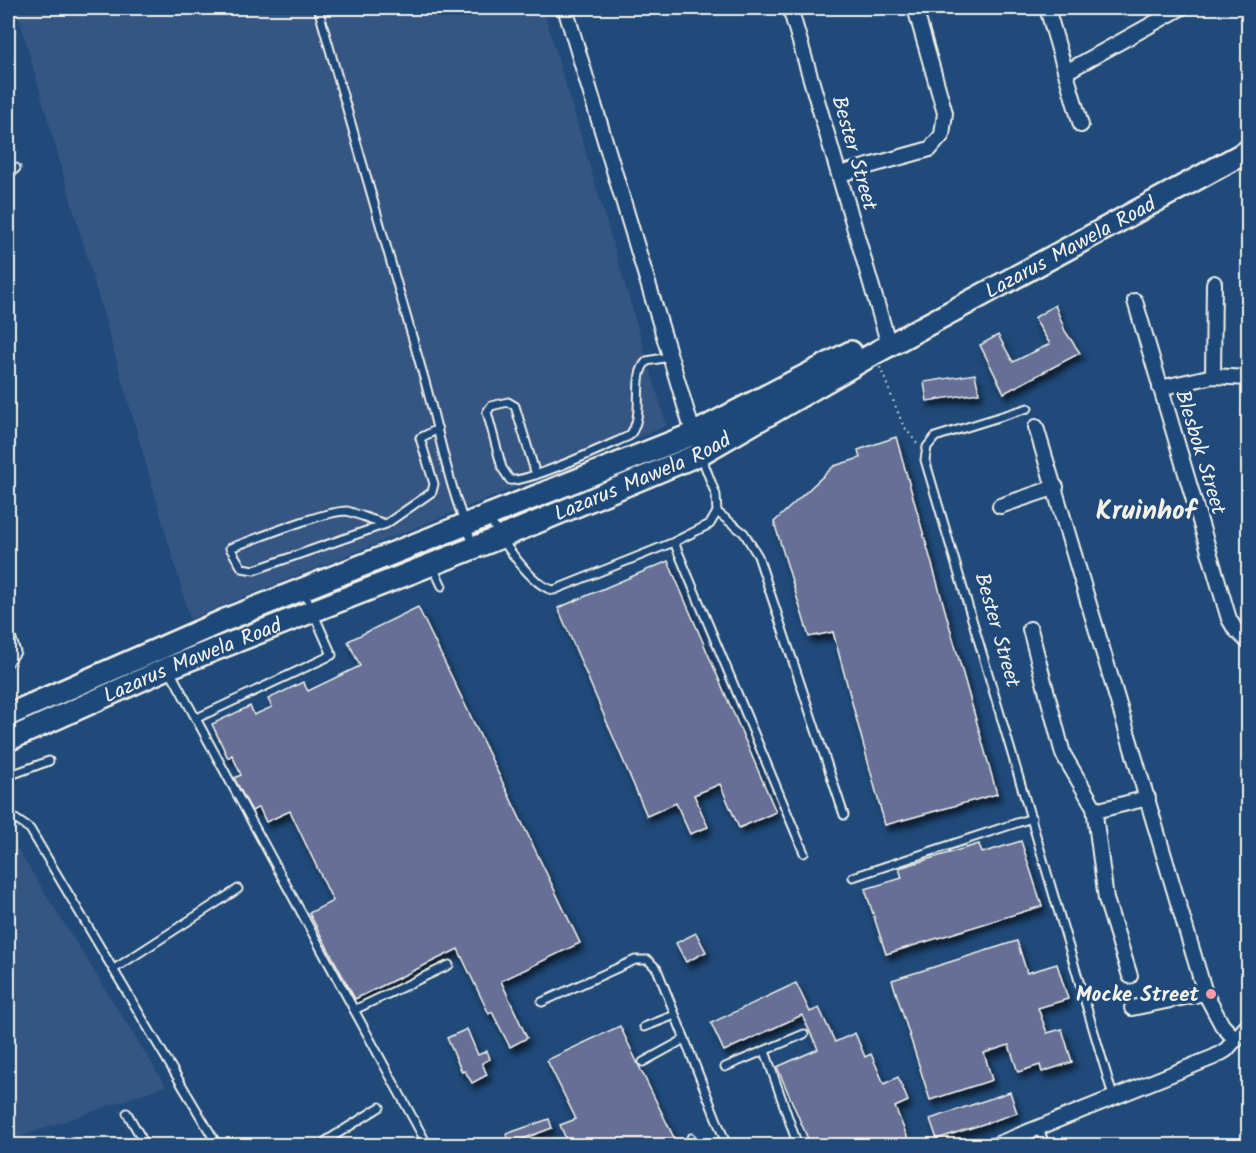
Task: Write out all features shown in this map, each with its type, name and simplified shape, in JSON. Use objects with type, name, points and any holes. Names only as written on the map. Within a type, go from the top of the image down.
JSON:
[{"type":"main road","name":"Lazarus Mawela Road","points":[[884,344],[1248,140]]},
{"type":"main road","name":"Lazarus Mawela Road","points":[[8,740],[168,668],[499,538],[696,444],[1248,151]]},
{"type":"main road","name":"Lazarus Mawela Road","points":[[8,715],[158,648],[303,589],[489,516],[696,444]]},
{"type":"street","points":[[565,8],[696,444]]},
{"type":"street","name":"Bester Street","points":[[790,8],[840,174],[884,344]]},
{"type":"street","points":[[840,174],[930,149],[942,135],[945,113],[915,8]]},
{"type":"street","points":[[1047,8],[1081,125]]},
{"type":"street","points":[[1066,72],[1181,8]]},
{"type":"street","points":[[1214,283],[1214,376]]},
{"type":"street","name":"Blesbok Street","points":[[1135,301],[1229,619],[1248,642]]},
{"type":"street","points":[[1160,388],[1214,376],[1248,378]]},
{"type":"street","points":[[1036,427],[1056,487],[1205,993],[1222,1024],[1236,1040]]},
{"type":"street","points":[[1000,506],[1056,487]]},
{"type":"street","points":[[1030,629],[1063,754],[1095,811],[1096,837],[1106,899],[1130,976]]},
{"type":"street","points":[[1095,811],[1148,798]]},
{"type":"street","points":[[1132,1008],[1205,993]]},
{"type":"street","points":[[993,1146],[1214,1057],[1236,1040],[1248,1025]]},
{"type":"lane","points":[[318,8],[465,526],[475,547]]},
{"type":"lane","points":[[8,175],[16,168]]},
{"type":"lane","points":[[536,474],[515,406],[500,402],[491,406],[487,412],[507,476],[516,481],[536,474],[629,436],[637,426],[641,369],[647,361],[669,357]]},
{"type":"lane","points":[[925,453],[935,437],[1028,408]]},
{"type":"lane","points":[[386,524],[362,518],[348,511],[324,516],[230,548],[242,567],[254,570],[386,524],[432,492],[434,484],[420,438],[438,429]]},
{"type":"lane","points":[[489,516],[499,538],[535,579],[550,590],[674,543],[703,530],[710,524],[717,512],[716,495],[696,444]]},
{"type":"lane","name":"Bester Street","points":[[925,453],[1113,1096]]},
{"type":"lane","points":[[717,512],[744,533],[758,556],[844,815]]},
{"type":"lane","points":[[674,543],[804,853]]},
{"type":"lane","points":[[432,564],[442,586]]},
{"type":"lane","points":[[197,718],[332,655],[303,589]]},
{"type":"lane","points":[[8,627],[16,652],[8,663]]},
{"type":"lane","points":[[158,648],[428,1146]]},
{"type":"lane","points":[[8,776],[49,762]]},
{"type":"lane","points":[[8,814],[30,828],[218,1146]]},
{"type":"lane","points":[[853,878],[1032,818]]},
{"type":"lane","points":[[114,969],[238,889]]},
{"type":"lane","points":[[542,1002],[636,960],[648,960],[657,969],[727,1146]]},
{"type":"lane","points":[[354,1010],[449,965]]},
{"type":"lane","points":[[644,1027],[675,1015]]},
{"type":"lane","points":[[725,1067],[804,1034]]},
{"type":"lane","points":[[643,1062],[685,1039]]},
{"type":"lane","points":[[765,1051],[798,1146]]},
{"type":"lane","points":[[318,1146],[380,1107]]},
{"type":"lane","points":[[127,1113],[146,1146]]},
{"type":"lane","points":[[1038,1127],[1046,1146]]},
{"type":"lane","points":[[691,1138],[696,1146]]},
{"type":"path","points":[[884,344],[903,425],[925,453]]},
{"type":"shaded area","points":[[16,8],[543,8],[667,426],[190,619]]},
{"type":"shaded area","points":[[8,834],[166,1086],[8,1141]]},
{"type":"building","points":[[1055,305],[1065,331],[1080,353],[1004,393],[980,345],[998,335],[1013,362],[1050,344],[1034,318]]},
{"type":"building","points":[[975,374],[979,393],[927,401],[924,382]]},
{"type":"building","points":[[896,437],[997,794],[885,825],[833,632],[809,637],[774,522],[834,466],[860,458],[858,450]]},
{"type":"building","points":[[668,561],[776,812],[739,828],[720,784],[694,795],[708,827],[690,834],[676,803],[647,816],[558,608]]},
{"type":"building","points":[[418,607],[580,943],[501,981],[527,1038],[510,1047],[492,1012],[489,1014],[458,949],[355,999],[309,913],[333,901],[290,811],[266,822],[259,807],[252,811],[234,778],[241,775],[232,755],[228,758],[212,724],[250,706],[254,715],[272,707],[268,699],[303,682],[308,691],[360,666],[348,641]]},
{"type":"building","points":[[1021,841],[1042,906],[886,954],[865,889],[902,878],[899,868],[979,844],[982,853]]},
{"type":"building","points":[[696,933],[706,952],[686,962],[676,943]]},
{"type":"building","points":[[1017,941],[1027,973],[1057,964],[1068,999],[1038,1008],[1047,1033],[1062,1029],[1072,1062],[1042,1072],[1040,1065],[1018,1072],[1009,1045],[984,1053],[992,1080],[930,1100],[892,980]]},
{"type":"building","points":[[796,983],[810,1012],[819,1008],[835,1042],[855,1033],[865,1057],[871,1054],[884,1084],[898,1077],[908,1101],[895,1107],[911,1146],[811,1146],[777,1067],[818,1049],[802,1015],[724,1051],[711,1023]]},
{"type":"building","points":[[620,1026],[678,1146],[569,1146],[560,1125],[576,1119],[547,1060]]},
{"type":"building","points":[[467,1029],[478,1055],[487,1051],[490,1059],[482,1063],[487,1075],[472,1083],[465,1071],[462,1072],[447,1038]]},
{"type":"building","points":[[1010,1092],[1017,1113],[937,1139],[930,1119]]},
{"type":"building","points":[[549,1119],[552,1128],[509,1144],[506,1134]]},
{"type":"place","name":"Mocke Street","points":[[1211,994]]},
{"type":"district","name":"Kruinhof","points":[[1146,510]]}]
